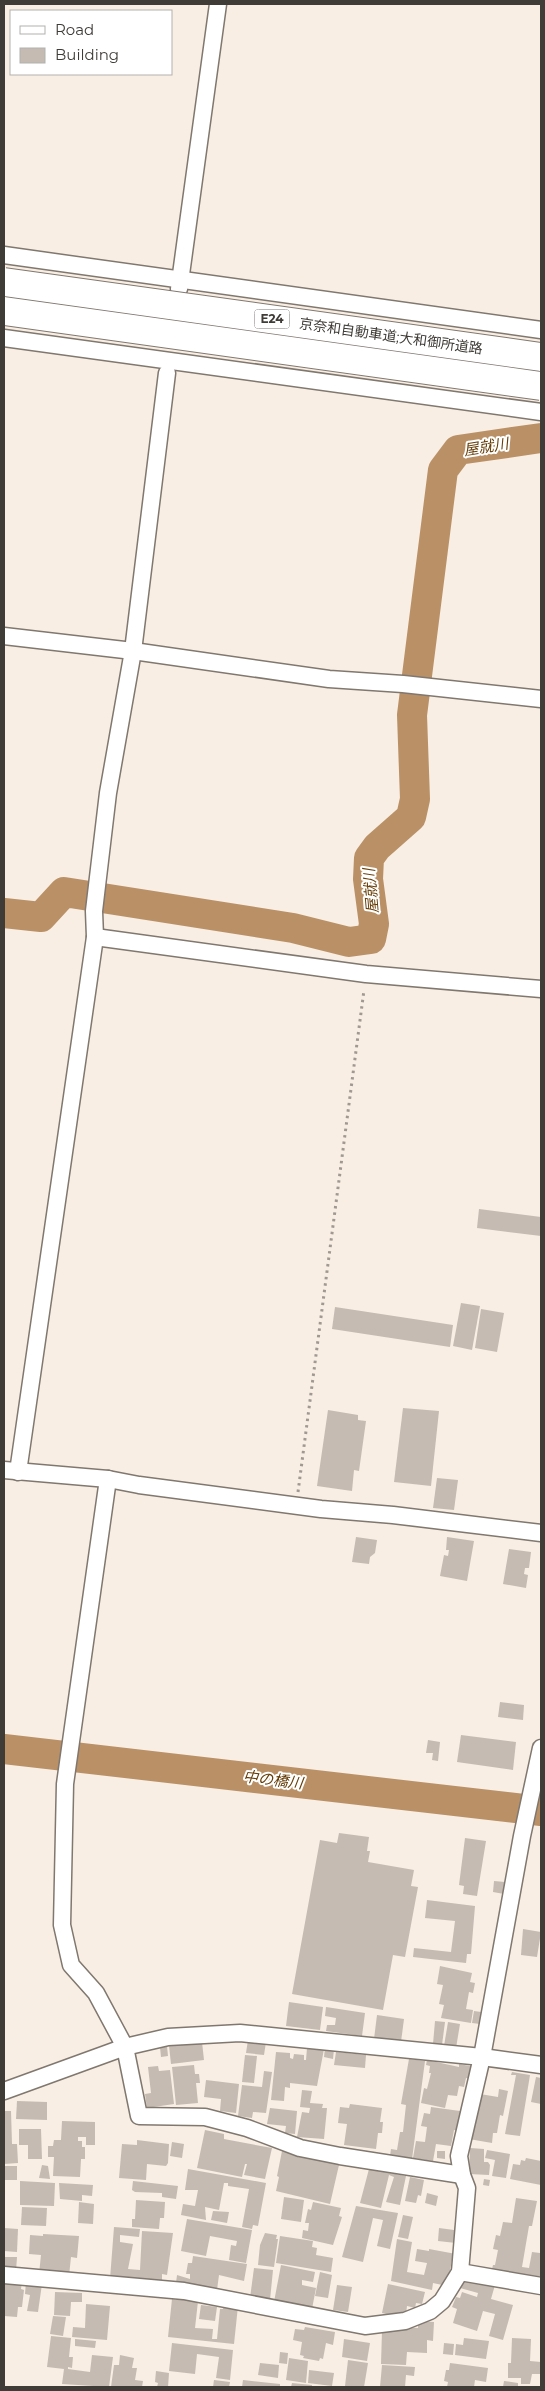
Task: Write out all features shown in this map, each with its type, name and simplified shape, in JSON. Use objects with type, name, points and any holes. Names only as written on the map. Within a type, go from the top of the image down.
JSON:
[{"type":"highway","name":"京奈和自動車道;大和御所道路","points":[[4,282],[541,357]]},
{"type":"highway","name":"京奈和自動車道;大和御所道路","points":[[4,311],[541,386]]},
{"type":"street","points":[[218,4],[168,367],[133,651],[108,793],[94,911],[95,937],[11,1471],[108,1479],[139,1485],[296,1506],[393,1515],[541,1533]]},
{"type":"street","points":[[4,256],[541,330]]},
{"type":"street","points":[[4,338],[168,367],[541,412]]},
{"type":"street","points":[[4,636],[133,651],[329,679],[403,684],[541,699]]},
{"type":"street","points":[[95,937],[366,974],[541,989]]},
{"type":"street","points":[[108,1479],[64,1784],[62,1925],[70,1965],[96,1993],[125,2047],[139,2116],[205,2117],[247,2128],[300,2148],[340,2156],[462,2174]]},
{"type":"street","points":[[4,2275],[184,2290],[365,2326],[405,2320],[430,2311],[442,2301],[460,2272],[467,2188],[459,2156],[482,2057],[522,1836],[537,1786],[541,1748]]},
{"type":"street","points":[[4,2091],[125,2047],[168,2037],[240,2033],[482,2057],[541,2065]]},
{"type":"street","points":[[460,2272],[541,2286]]},
{"type":"path","points":[[296,1506],[366,974]]},
{"type":"building","points":[[479,1209],[541,1217],[541,1236],[477,1228]]},
{"type":"building","points":[[461,1303],[480,1306],[472,1350],[453,1346]]},
{"type":"building","points":[[335,1307],[453,1325],[450,1347],[332,1329]]},
{"type":"building","points":[[481,1309],[504,1313],[497,1352],[475,1348]]},
{"type":"building","points":[[403,1408],[439,1411],[431,1486],[394,1482]]},
{"type":"building","points":[[328,1410],[358,1415],[358,1420],[366,1421],[359,1471],[354,1470],[352,1491],[317,1486]]},
{"type":"building","points":[[437,1478],[458,1480],[454,1510],[433,1508]]},
{"type":"building","points":[[356,1537],[377,1540],[375,1553],[370,1557],[369,1564],[352,1562]]},
{"type":"building","points":[[447,1537],[474,1541],[467,1581],[440,1576],[444,1555],[448,1556],[449,1550],[446,1550]]},
{"type":"building","points":[[509,1549],[531,1552],[529,1568],[525,1568],[524,1574],[528,1575],[526,1588],[503,1584]]},
{"type":"building","points":[[500,1702],[524,1705],[523,1720],[498,1717]]},
{"type":"building","points":[[461,1735],[516,1742],[513,1770],[457,1762]]},
{"type":"building","points":[[428,1740],[440,1742],[438,1761],[432,1760],[433,1753],[426,1753]]},
{"type":"building","points":[[339,1833],[369,1837],[367,1851],[370,1851],[368,1862],[414,1870],[411,1886],[418,1887],[405,1957],[393,1955],[383,2010],[292,1994],[320,1840],[337,1843]]},
{"type":"building","points":[[465,1838],[486,1841],[477,1896],[463,1894],[464,1886],[459,1885]]},
{"type":"building","points":[[494,1881],[505,1882],[504,1894],[493,1892]]},
{"type":"building","points":[[427,1900],[475,1906],[471,1954],[467,1954],[466,1963],[413,1957],[414,1948],[451,1952],[455,1921],[425,1918]]},
{"type":"building","points":[[523,1929],[541,1932],[537,1957],[521,1955]]},
{"type":"building","points":[[440,1966],[472,1973],[470,1982],[475,1983],[473,1993],[469,1992],[466,2009],[473,2010],[471,2023],[441,2018],[444,2005],[439,2004],[443,1985],[437,1984]]},
{"type":"building","points":[[289,2002],[323,2007],[320,2030],[286,2026]]},
{"type":"building","points":[[326,2007],[365,2013],[362,2036],[326,2031],[327,2025],[335,2025],[336,2018],[325,2016]]},
{"type":"building","points":[[474,2011],[481,2012],[480,2024],[472,2023]]},
{"type":"building","points":[[377,2015],[404,2019],[401,2042],[374,2039]]},
{"type":"building","points":[[435,2021],[445,2022],[442,2045],[433,2044]]},
{"type":"building","points":[[448,2022],[460,2024],[456,2048],[444,2046]]},
{"type":"building","points":[[248,2040],[266,2042],[264,2055],[246,2053]]},
{"type":"building","points":[[202,2042],[204,2060],[171,2064],[169,2046]]},
{"type":"building","points":[[167,2046],[168,2056],[161,2057],[160,2047]]},
{"type":"building","points":[[307,2048],[324,2049],[317,2086],[290,2083],[290,2088],[285,2087],[284,2101],[271,2100],[276,2052],[290,2053],[290,2058],[293,2059],[294,2054],[304,2055],[304,2060],[306,2060]]},
{"type":"building","points":[[325,2048],[334,2049],[333,2059],[324,2057]]},
{"type":"building","points":[[336,2052],[366,2055],[365,2068],[334,2065]]},
{"type":"building","points":[[245,2055],[257,2056],[254,2083],[242,2082]]},
{"type":"building","points":[[409,2059],[425,2061],[412,2159],[390,2156],[391,2149],[397,2150],[400,2132],[403,2132],[406,2105],[401,2104]]},
{"type":"building","points":[[427,2060],[459,2067],[459,2064],[475,2067],[472,2079],[466,2078],[464,2087],[459,2086],[457,2096],[448,2095],[445,2108],[421,2103],[424,2088],[427,2089],[431,2073],[429,2073],[430,2066],[426,2065]]},
{"type":"building","points":[[194,2065],[195,2074],[199,2074],[200,2083],[196,2083],[198,2103],[176,2105],[172,2067]]},
{"type":"building","points":[[158,2066],[159,2071],[170,2070],[174,2104],[147,2108],[145,2094],[151,2093],[148,2067]]},
{"type":"building","points":[[264,2071],[272,2072],[266,2113],[253,2112],[252,2118],[238,2116],[242,2085],[262,2087]]},
{"type":"building","points":[[512,2072],[530,2075],[520,2136],[505,2134],[516,2075],[511,2075]]},
{"type":"building","points":[[536,2077],[541,2078],[541,2104],[531,2102]]},
{"type":"building","points":[[206,2080],[239,2084],[236,2113],[220,2111],[221,2099],[204,2097]]},
{"type":"building","points":[[499,2089],[508,2091],[503,2116],[500,2115],[497,2133],[493,2133],[492,2143],[469,2139],[480,2094],[498,2097]]},
{"type":"building","points":[[302,2090],[312,2091],[310,2103],[323,2104],[322,2108],[327,2108],[324,2139],[297,2137],[302,2112],[309,2113],[310,2108],[300,2107]]},
{"type":"building","points":[[17,2101],[47,2102],[47,2120],[16,2119]]},
{"type":"building","points":[[350,2104],[382,2108],[380,2122],[383,2122],[382,2133],[378,2133],[376,2149],[344,2145],[347,2124],[338,2123],[340,2107],[349,2108]]},
{"type":"building","points":[[431,2107],[460,2111],[459,2131],[454,2130],[451,2146],[436,2144],[433,2161],[413,2158],[416,2141],[425,2142],[427,2127],[421,2126],[424,2113],[430,2114]]},
{"type":"building","points":[[270,2108],[297,2111],[295,2134],[285,2133],[286,2126],[267,2124]]},
{"type":"building","points":[[4,2111],[11,2111],[12,2144],[17,2144],[18,2163],[4,2164]]},
{"type":"building","points":[[62,2121],[95,2122],[95,2145],[86,2145],[86,2137],[78,2137],[78,2141],[82,2141],[82,2147],[85,2147],[85,2159],[81,2159],[80,2177],[53,2176],[54,2157],[48,2157],[48,2146],[53,2146],[54,2140],[61,2140]]},
{"type":"building","points":[[19,2129],[41,2129],[42,2159],[28,2159],[28,2145],[19,2145]]},
{"type":"building","points":[[205,2130],[224,2134],[224,2139],[272,2148],[265,2179],[244,2175],[247,2164],[245,2164],[242,2177],[197,2168]]},
{"type":"building","points":[[137,2140],[169,2144],[168,2163],[166,2166],[147,2164],[146,2180],[119,2178],[122,2144],[137,2145]]},
{"type":"building","points":[[172,2142],[184,2144],[182,2158],[170,2156]]},
{"type":"building","points":[[470,2148],[484,2149],[484,2162],[488,2162],[490,2165],[489,2175],[469,2174]]},
{"type":"building","points":[[487,2150],[510,2154],[506,2178],[492,2176],[495,2160],[485,2158]]},
{"type":"building","points":[[282,2151],[339,2165],[330,2204],[276,2191]]},
{"type":"building","points":[[437,2151],[445,2151],[445,2159],[437,2158]]},
{"type":"building","points":[[526,2158],[541,2161],[541,2185],[510,2179],[513,2164],[520,2165],[521,2160],[525,2161]]},
{"type":"building","points":[[42,2165],[48,2166],[50,2179],[39,2178]]},
{"type":"building","points":[[5,2166],[17,2166],[17,2180],[5,2180]]},
{"type":"building","points":[[188,2169],[266,2183],[258,2226],[253,2225],[252,2229],[242,2227],[249,2189],[228,2186],[228,2183],[224,2183],[219,2210],[205,2207],[206,2220],[181,2215],[183,2204],[195,2206],[198,2190],[185,2190]]},
{"type":"building","points":[[369,2169],[406,2176],[400,2205],[386,2202],[394,2177],[389,2175],[381,2208],[360,2203]]},
{"type":"building","points":[[410,2177],[424,2180],[421,2196],[418,2195],[416,2203],[405,2201]]},
{"type":"building","points":[[484,2179],[490,2180],[489,2186],[483,2185]]},
{"type":"building","points":[[20,2181],[55,2183],[54,2206],[20,2205]]},
{"type":"building","points":[[133,2181],[178,2186],[176,2199],[162,2197],[162,2193],[135,2192],[132,2190]]},
{"type":"building","points":[[59,2183],[93,2185],[92,2196],[82,2195],[82,2201],[60,2199]]},
{"type":"building","points":[[427,2193],[438,2196],[436,2206],[425,2203]]},
{"type":"building","points":[[284,2197],[304,2200],[301,2222],[281,2219]]},
{"type":"building","points":[[516,2198],[537,2201],[532,2226],[529,2226],[522,2267],[529,2268],[532,2252],[540,2253],[541,2250],[541,2282],[491,2273],[498,2250],[493,2249],[496,2235],[500,2236],[503,2222],[512,2223]]},
{"type":"building","points":[[136,2200],[165,2202],[164,2218],[160,2218],[159,2229],[132,2227],[132,2219],[135,2219]]},
{"type":"building","points":[[79,2202],[94,2204],[93,2224],[78,2223]]},
{"type":"building","points":[[313,2202],[341,2208],[339,2216],[342,2217],[333,2245],[302,2238],[303,2230],[308,2231],[309,2223],[305,2223],[308,2209],[311,2210]]},
{"type":"building","points":[[356,2206],[398,2213],[390,2249],[377,2246],[383,2220],[373,2218],[363,2262],[342,2257]]},
{"type":"building","points":[[22,2207],[47,2208],[46,2226],[21,2225]]},
{"type":"building","points":[[213,2211],[229,2212],[227,2223],[211,2220]]},
{"type":"building","points":[[403,2215],[413,2217],[408,2239],[398,2237]]},
{"type":"building","points":[[187,2219],[252,2230],[246,2263],[229,2260],[231,2245],[236,2246],[237,2241],[210,2236],[206,2256],[181,2251]]},
{"type":"building","points":[[455,2225],[457,2225],[456,2243],[438,2241],[439,2228],[454,2230]]},
{"type":"building","points":[[114,2227],[140,2229],[139,2237],[120,2235],[120,2242],[133,2244],[128,2269],[140,2270],[142,2231],[173,2233],[167,2275],[162,2274],[162,2281],[110,2279]]},
{"type":"building","points":[[4,2228],[18,2229],[17,2252],[4,2251]]},
{"type":"building","points":[[265,2233],[277,2235],[274,2267],[258,2265],[260,2245]]},
{"type":"building","points":[[43,2234],[79,2236],[77,2258],[71,2257],[69,2276],[39,2274],[41,2255],[29,2254],[30,2235],[43,2236]]},
{"type":"building","points":[[280,2236],[313,2241],[312,2247],[317,2248],[316,2255],[333,2258],[331,2272],[276,2263]]},
{"type":"building","points":[[397,2239],[412,2242],[407,2272],[424,2275],[427,2263],[415,2261],[417,2249],[429,2251],[429,2249],[456,2254],[455,2260],[452,2260],[447,2286],[433,2283],[432,2290],[391,2281]]},
{"type":"building","points":[[193,2256],[247,2264],[244,2281],[219,2275],[217,2290],[176,2283],[177,2275],[190,2279],[190,2274],[186,2274],[188,2263],[192,2263]]},
{"type":"building","points":[[4,2257],[17,2257],[16,2271],[4,2270]]},
{"type":"building","points":[[281,2265],[315,2272],[313,2282],[302,2280],[302,2285],[316,2288],[312,2309],[274,2302]]},
{"type":"building","points":[[254,2268],[273,2270],[270,2300],[250,2298]]},
{"type":"building","points":[[320,2272],[332,2275],[328,2298],[315,2296]]},
{"type":"building","points":[[463,2278],[495,2285],[491,2299],[513,2305],[503,2340],[489,2336],[495,2314],[483,2311],[477,2331],[453,2323],[457,2309],[452,2307],[456,2297],[460,2298],[462,2292],[477,2297],[478,2293],[460,2288]]},
{"type":"building","points":[[4,2280],[22,2282],[21,2289],[24,2290],[22,2307],[18,2307],[17,2317],[4,2316]]},
{"type":"building","points":[[26,2282],[42,2284],[38,2312],[27,2311],[30,2295],[25,2294]]},
{"type":"building","points":[[388,2284],[425,2292],[422,2304],[416,2303],[415,2308],[407,2306],[406,2314],[400,2312],[399,2317],[382,2313]]},
{"type":"building","points":[[337,2285],[352,2287],[348,2312],[333,2310]]},
{"type":"building","points":[[55,2292],[82,2293],[82,2302],[71,2302],[70,2316],[54,2315]]},
{"type":"building","points":[[179,2294],[198,2301],[195,2328],[213,2329],[212,2339],[217,2339],[220,2309],[223,2309],[224,2304],[238,2306],[234,2344],[168,2337],[172,2299],[176,2300]]},
{"type":"building","points":[[86,2304],[110,2306],[107,2340],[72,2337],[73,2327],[85,2328]]},
{"type":"building","points":[[201,2305],[217,2307],[215,2321],[199,2319]]},
{"type":"building","points":[[53,2316],[66,2317],[63,2336],[50,2334]]},
{"type":"building","points":[[418,2321],[434,2322],[433,2341],[427,2340],[427,2353],[407,2352],[406,2365],[381,2364],[382,2331],[387,2326],[418,2328]]},
{"type":"building","points":[[305,2327],[335,2332],[333,2345],[326,2343],[323,2359],[320,2358],[319,2361],[303,2358],[304,2356],[300,2355],[302,2342],[293,2340],[295,2329],[304,2330]]},
{"type":"building","points":[[51,2336],[71,2338],[69,2357],[73,2357],[72,2368],[68,2367],[68,2369],[90,2372],[92,2355],[113,2357],[109,2387],[62,2384],[64,2369],[47,2367]]},
{"type":"building","points":[[464,2338],[489,2341],[486,2359],[455,2355],[456,2344],[463,2345]]},
{"type":"building","points":[[512,2338],[531,2339],[530,2361],[541,2362],[541,2374],[532,2374],[530,2384],[521,2384],[521,2378],[508,2378]]},
{"type":"building","points":[[75,2339],[96,2341],[95,2348],[75,2346]]},
{"type":"building","points":[[344,2339],[370,2343],[367,2361],[342,2357]]},
{"type":"building","points":[[172,2343],[233,2350],[230,2380],[216,2378],[219,2357],[197,2354],[195,2374],[169,2371]]},
{"type":"building","points":[[444,2343],[454,2344],[453,2355],[443,2354]]},
{"type":"building","points":[[280,2352],[288,2353],[287,2364],[279,2363]]},
{"type":"building","points":[[120,2355],[134,2358],[132,2368],[137,2368],[135,2380],[143,2381],[142,2387],[111,2387],[114,2365],[119,2365]]},
{"type":"building","points":[[289,2358],[308,2361],[306,2383],[286,2380]]},
{"type":"building","points":[[348,2360],[368,2363],[364,2387],[345,2386]]},
{"type":"building","points":[[260,2363],[279,2365],[278,2378],[258,2375]]},
{"type":"building","points":[[450,2363],[488,2368],[486,2382],[475,2380],[474,2387],[447,2387],[448,2382],[444,2381],[446,2370],[449,2370]]},
{"type":"building","points":[[382,2365],[415,2367],[414,2376],[406,2375],[405,2387],[380,2387]]},
{"type":"building","points":[[309,2370],[334,2373],[332,2386],[308,2383]]},
{"type":"building","points":[[156,2371],[169,2373],[168,2387],[157,2387],[158,2383],[155,2382]]},
{"type":"building","points":[[214,2380],[230,2382],[229,2387],[213,2387]]},
{"type":"building","points":[[243,2380],[280,2384],[280,2387],[242,2387]]},
{"type":"building","points":[[504,2381],[518,2383],[518,2387],[503,2387]]},
{"type":"building","points":[[292,2383],[312,2385],[312,2387],[291,2387]]},
{"type":"waterway","name":"屋就川","points":[[4,913],[41,917],[64,892],[293,928],[349,942],[371,939],[374,924],[368,879],[369,858],[377,847],[411,817],[415,799],[412,715],[443,470],[458,450],[541,438]]},
{"type":"waterway","name":"中の橋川","points":[[4,1749],[541,1811]]}]
